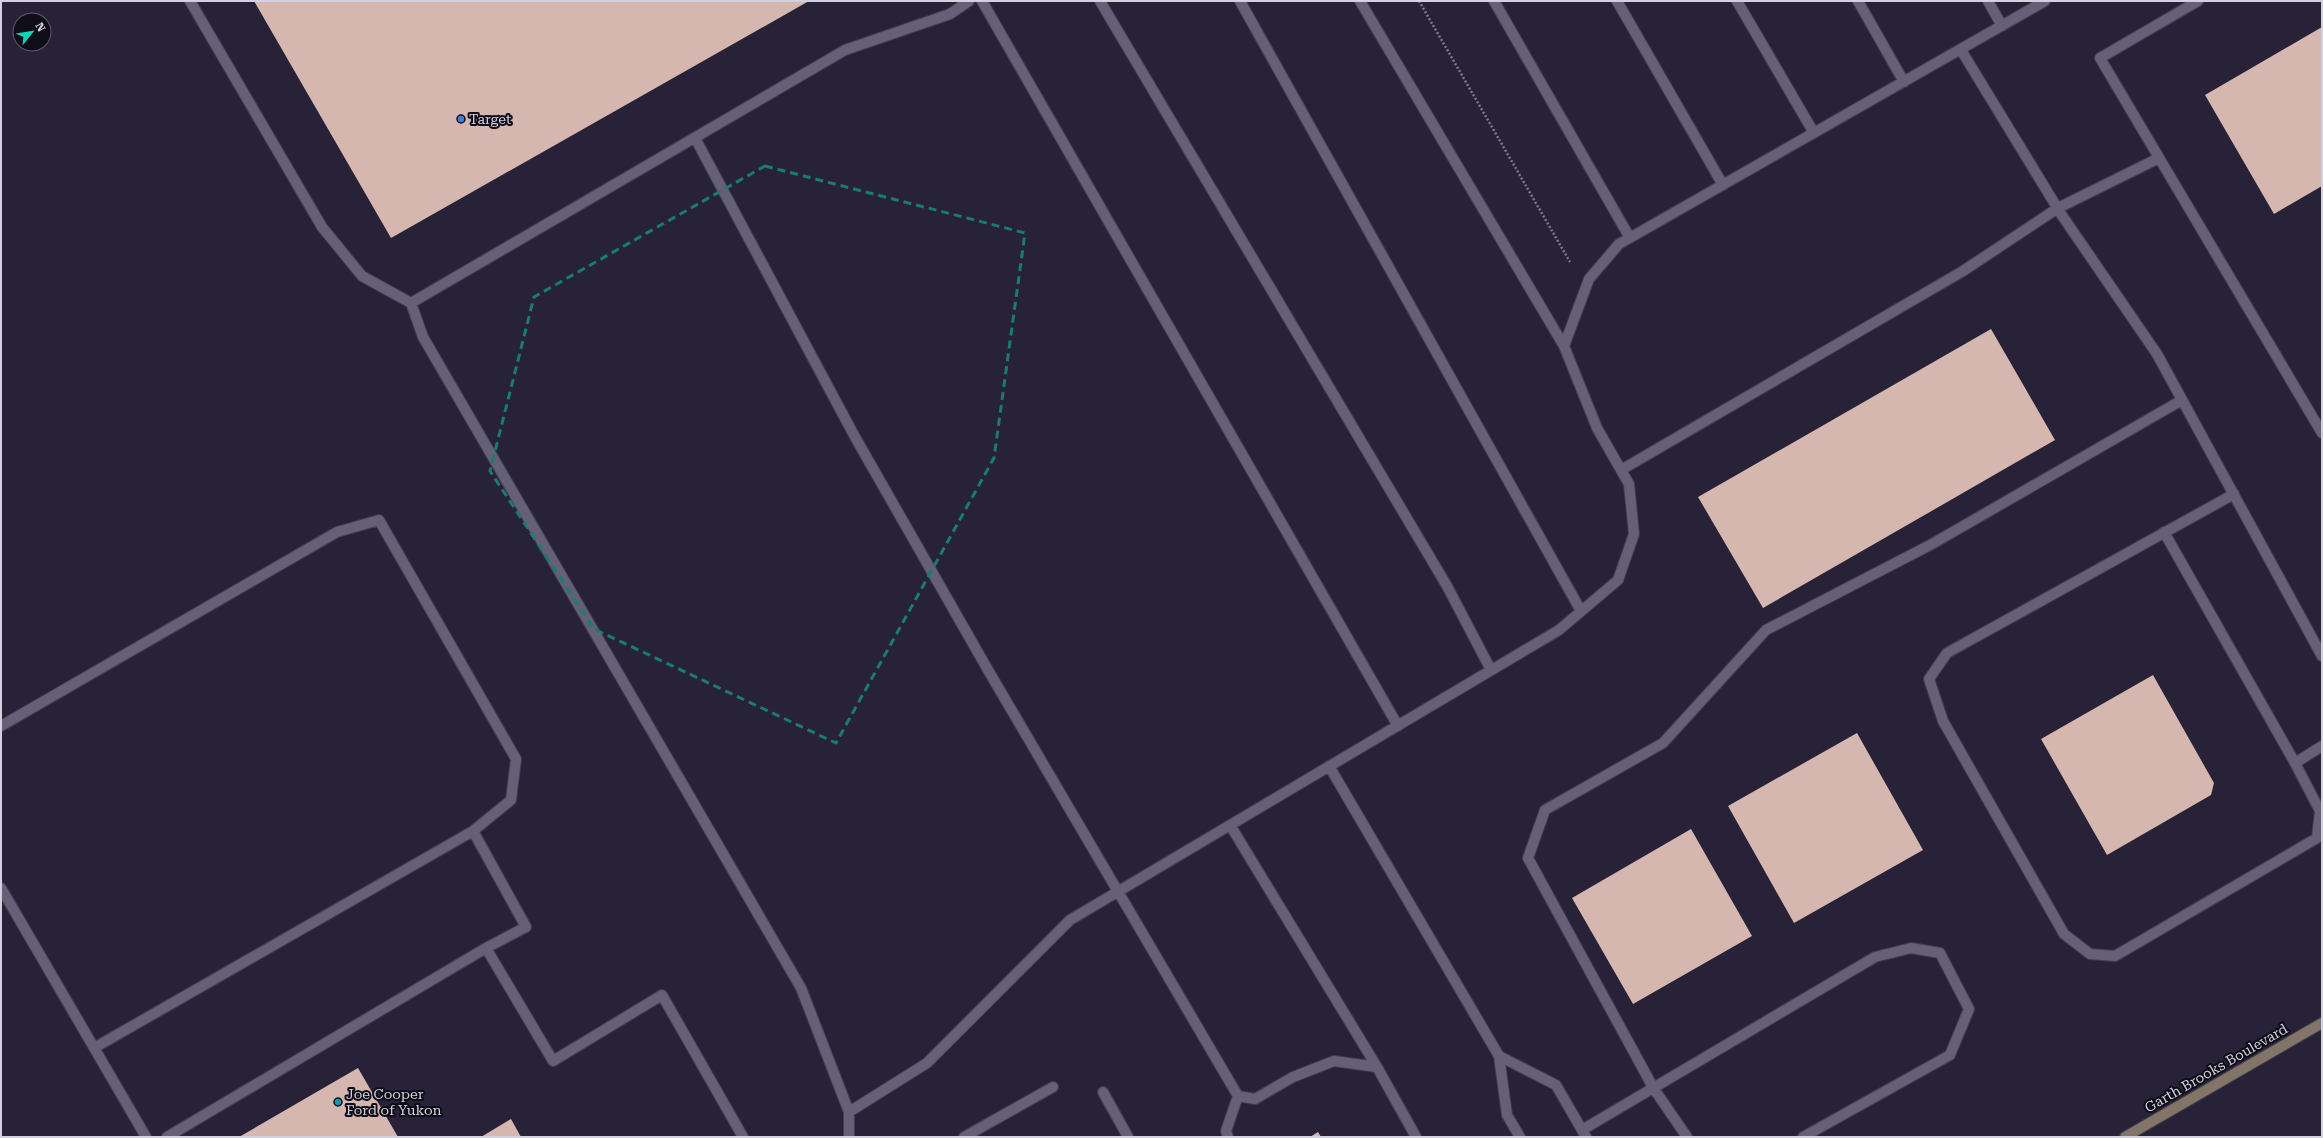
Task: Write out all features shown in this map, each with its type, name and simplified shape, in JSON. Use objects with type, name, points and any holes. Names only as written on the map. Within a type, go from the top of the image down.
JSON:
[{"type":"street","name":"Garth Brooks Boulevard","points":[[2125,1137],[2322,1023]]},
{"type":"lane","points":[[190,1],[322,227],[362,276],[411,303],[423,337],[801,988],[849,1112],[849,1137]]},
{"type":"lane","points":[[411,303],[845,50],[950,14],[969,1]]},
{"type":"lane","points":[[982,1],[1398,726]]},
{"type":"lane","points":[[1100,1],[1447,586],[1491,670]]},
{"type":"lane","points":[[1240,1],[1581,611]]},
{"type":"lane","points":[[849,1112],[927,1063],[1070,920],[1559,630],[1618,580],[1634,534],[1629,484],[1596,428],[1564,346],[1360,1]]},
{"type":"lane","points":[[1494,1],[1630,238]]},
{"type":"lane","points":[[1617,1],[1723,185]]},
{"type":"lane","points":[[1737,1],[1814,133]]},
{"type":"lane","points":[[1858,1],[1904,82]]},
{"type":"lane","points":[[1988,1],[2002,26]]},
{"type":"lane","points":[[1564,346],[1592,274],[1620,244],[2045,1]]},
{"type":"lane","points":[[2198,1],[2100,58],[2322,433]]},
{"type":"lane","points":[[1961,50],[2058,208],[2157,354],[2322,656]]},
{"type":"lane","points":[[695,138],[855,436],[988,670],[1119,891],[1214,1059],[1238,1096],[1255,1099],[1293,1077],[1334,1061],[1377,1067]]},
{"type":"lane","points":[[1621,470],[1962,271],[2058,208],[2159,158]]},
{"type":"lane","points":[[1687,1137],[1654,1089],[1528,858],[1545,810],[1663,743],[1766,630],[1932,544],[2182,400]]},
{"type":"lane","points":[[2164,532],[2295,763],[2320,811],[2317,838],[2115,956],[2090,954],[2064,934],[1943,721],[1929,679],[1947,653],[2164,532],[2234,494]]},
{"type":"lane","points":[[1,726],[337,532],[379,520],[516,759],[510,800],[473,831],[94,1048]]},
{"type":"lane","points":[[2295,763],[2322,746]]},
{"type":"lane","points":[[1329,766],[1499,1056],[1507,1115],[1520,1137]]},
{"type":"lane","points":[[1230,825],[1377,1067],[1416,1137]]},
{"type":"lane","points":[[167,1137],[486,948],[526,928],[473,831]]},
{"type":"lane","points":[[1,888],[146,1137]]},
{"type":"lane","points":[[486,948],[553,1061],[662,995],[743,1137]]},
{"type":"lane","points":[[1499,1056],[1556,1085],[1584,1134],[1654,1089],[1875,958],[1911,948],[1940,953],[1969,1009],[1950,1055],[1803,1137]]},
{"type":"lane","points":[[964,1137],[1053,1087]]},
{"type":"lane","points":[[1103,1092],[1128,1137]]},
{"type":"lane","points":[[1228,1137],[1226,1131],[1238,1096]]},
{"type":"path","points":[[1419,1],[1571,263],[1592,274]]},
{"type":"highlighted area","points":[[765,166],[1025,233],[994,458],[836,743],[594,629],[490,471],[534,297]]},
{"type":"building","name":"Target","points":[[254,1],[809,1],[391,238]]},
{"type":"building","points":[[2322,27],[2322,186],[2274,214],[2205,95]]},
{"type":"building","points":[[1991,329],[2055,440],[1763,608],[1698,497]]},
{"type":"building","points":[[2153,675],[2214,783],[2211,795],[2107,855],[2041,739]]},
{"type":"building","points":[[1857,733],[1923,850],[1794,923],[1728,806]]},
{"type":"building","points":[[1691,829],[1752,936],[1633,1004],[1572,898]]},
{"type":"building","name":"Joe Cooper Ford of Yukon","points":[[358,1068],[398,1137],[239,1137]]},
{"type":"building","points":[[511,1119],[521,1137],[481,1137]]},
{"type":"building","points":[[1318,1132],[1321,1137],[1310,1137]]},
{"type":"place","name":"Target","points":[[461,119]]},
{"type":"place","name":"Joe Cooper Ford of Yukon","points":[[338,1102]]}]
